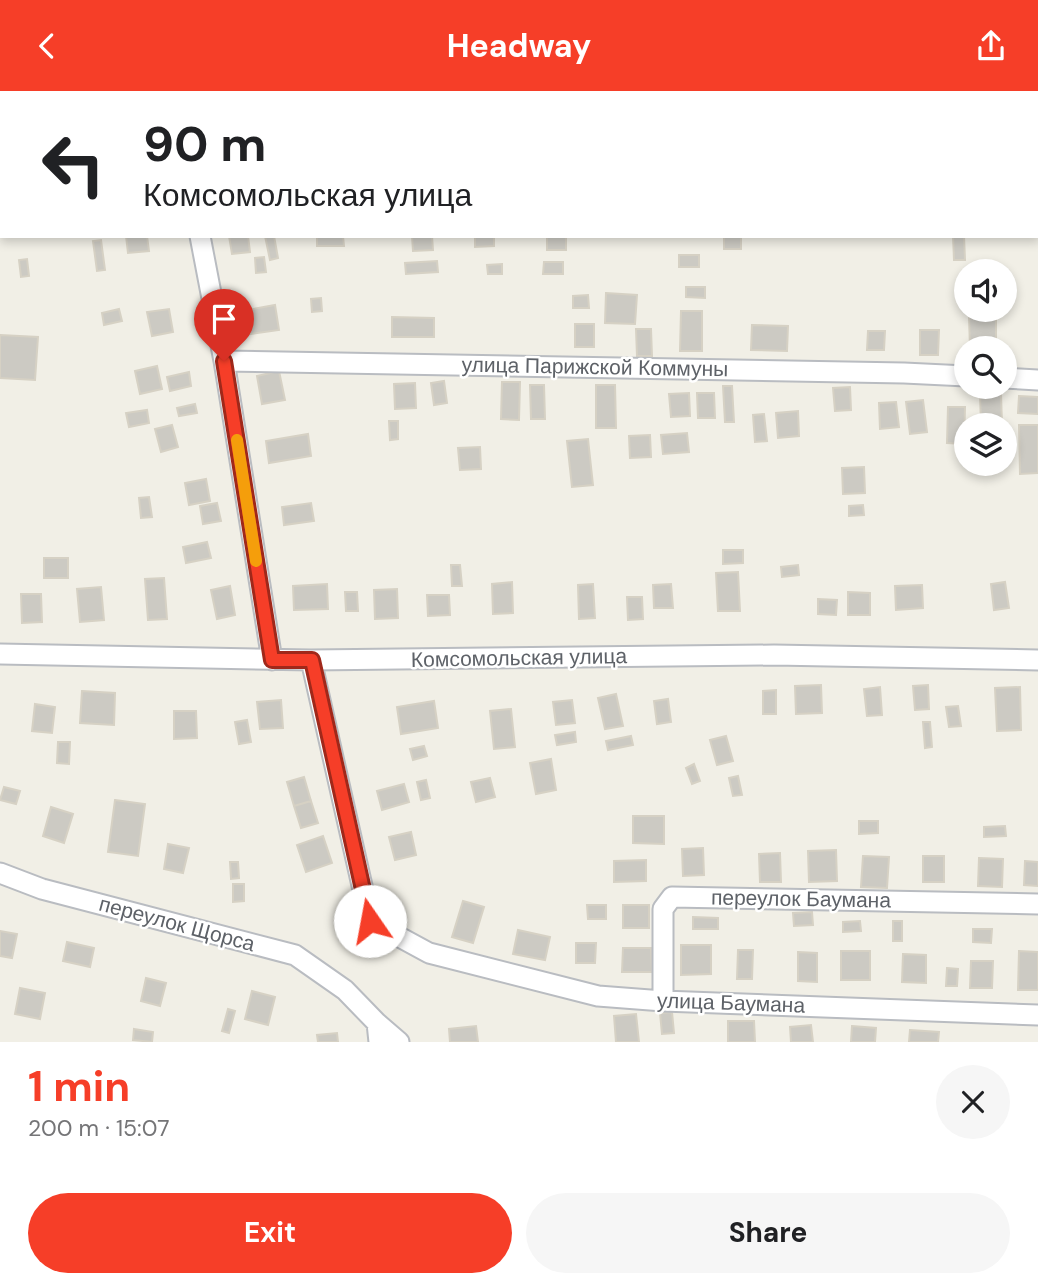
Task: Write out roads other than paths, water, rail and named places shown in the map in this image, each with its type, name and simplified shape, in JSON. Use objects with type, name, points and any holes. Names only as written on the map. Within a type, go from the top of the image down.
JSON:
[{"type":"street","points":[[200,238],[224,361],[272,660]]},
{"type":"street","name":"улица Парижской Коммуны","points":[[224,361],[954,375]]},
{"type":"street","points":[[1017,379],[1038,380]]},
{"type":"street","name":"Комсомольская улица","points":[[0,654],[272,660],[774,655],[1038,660]]},
{"type":"street","name":"улица Баумана","points":[[312,660],[370,921],[429,954],[598,996],[663,1001],[1038,1015]]},
{"type":"street","name":"переулок Щорса","points":[[0,873],[42,889],[295,955],[345,990],[378,1033],[400,1042]]},
{"type":"street","name":"переулок Баумана","points":[[663,1001],[663,909],[672,897],[1038,904]]}]
